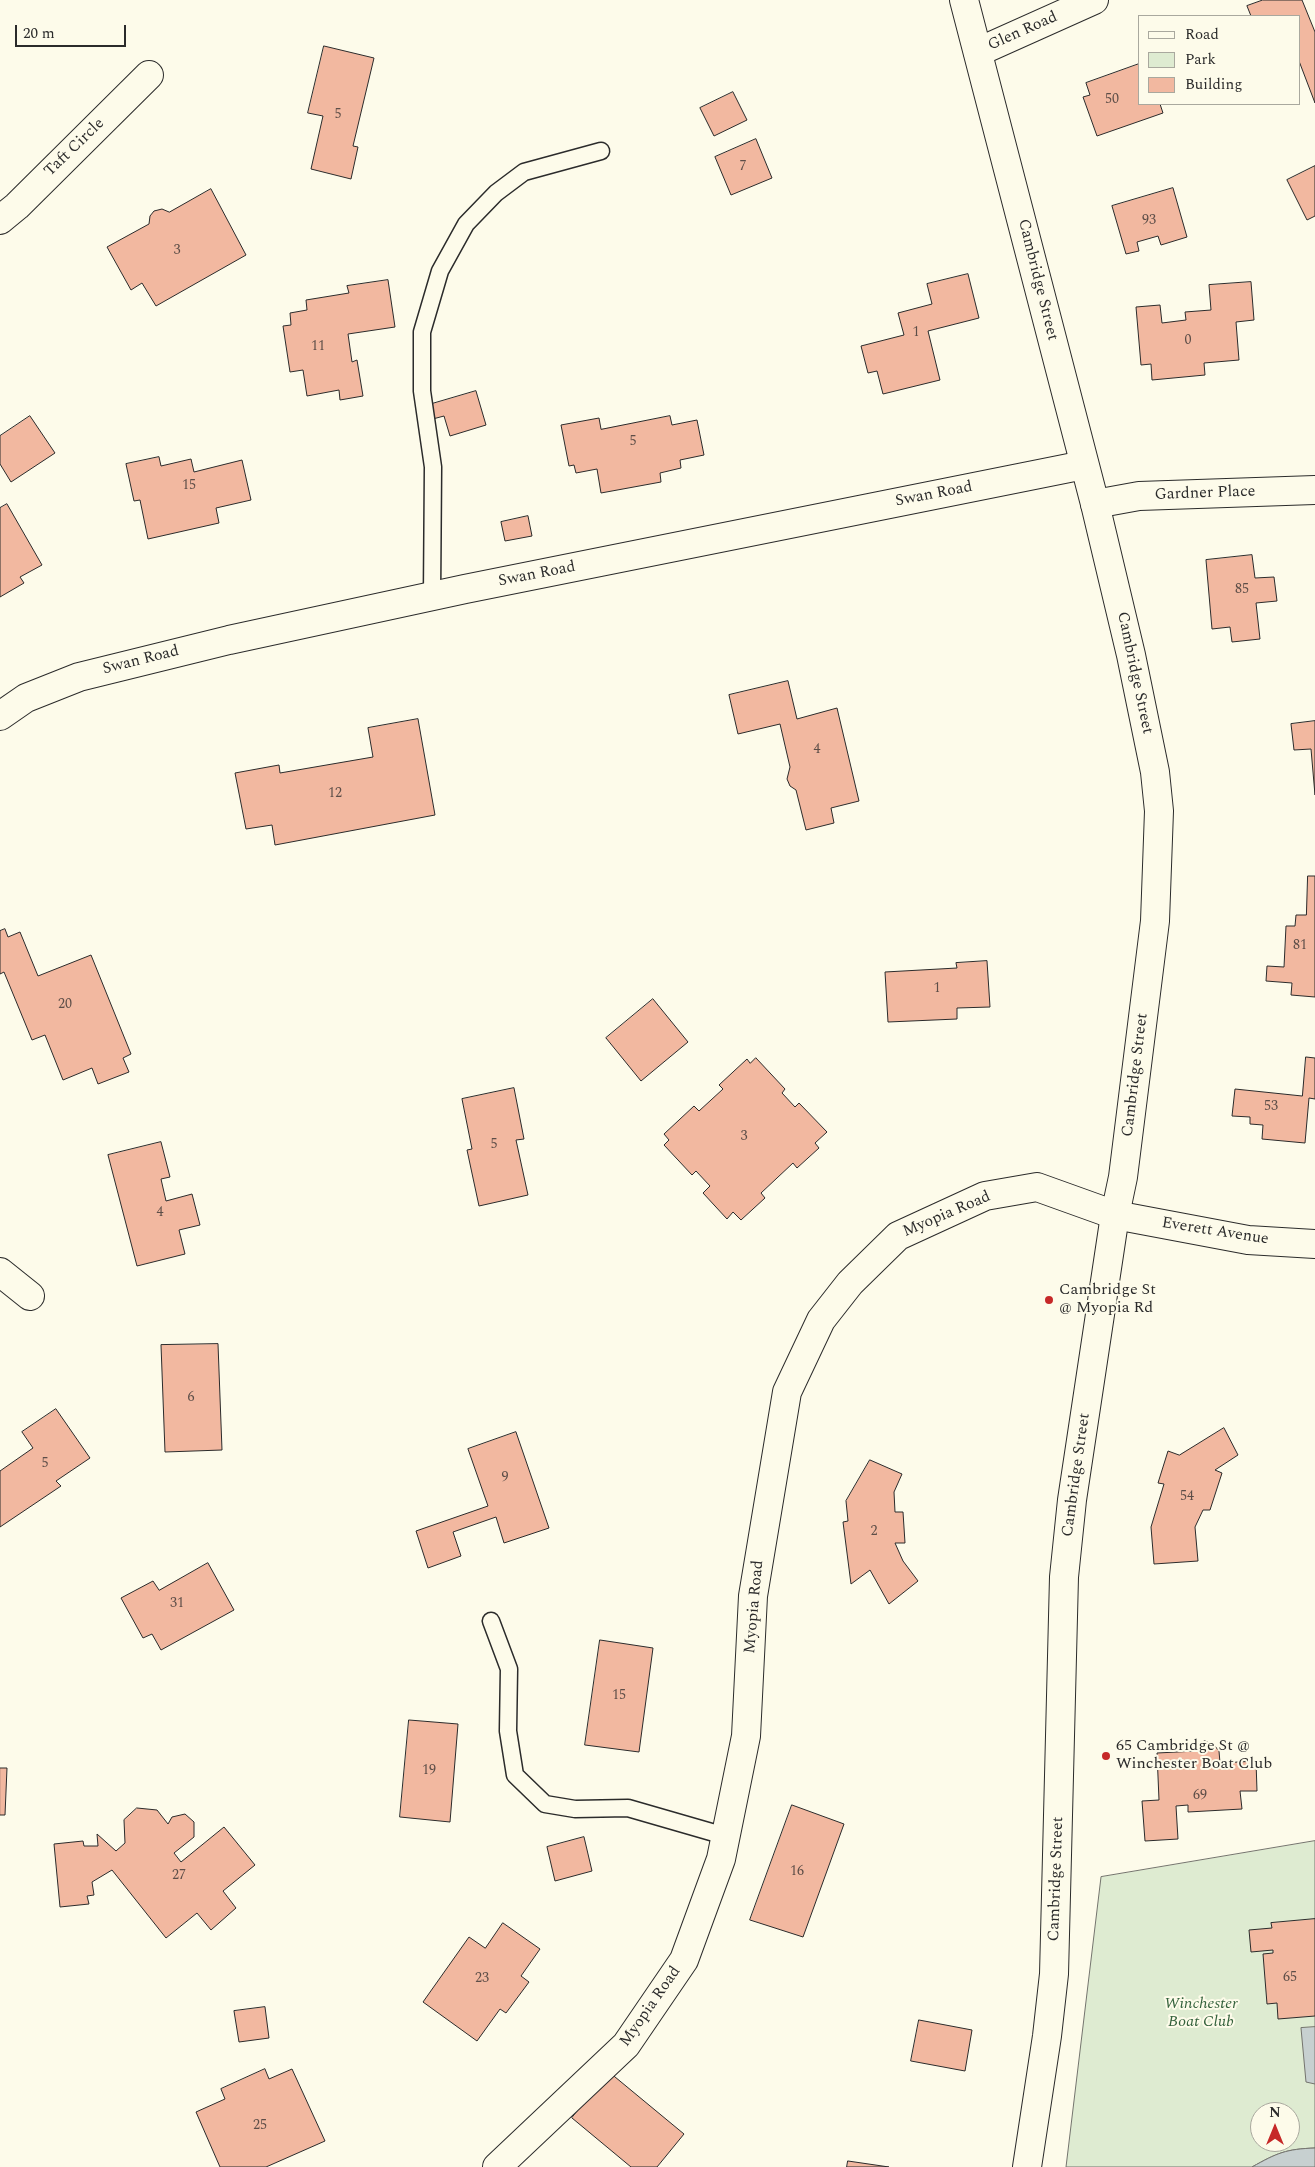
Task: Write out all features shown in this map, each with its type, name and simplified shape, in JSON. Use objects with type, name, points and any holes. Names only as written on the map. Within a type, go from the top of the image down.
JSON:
[{"type":"main road","name":"Cambridge Street","points":[[964,0],[1095,504],[1144,713],[1155,772],[1159,811],[1158,871],[1151,957],[1123,1177],[1115,1216],[1072,1500],[1064,1577],[1054,1974],[1047,2036],[1027,2167]]},
{"type":"main road","name":"Glen Road","points":[[978,52],[1094,0]]},
{"type":"main road","name":"Taft Circle","points":[[0,220],[17,206],[149,75]]},
{"type":"main road","name":"Swan Road","points":[[0,716],[26,698],[79,677],[229,640],[432,596],[1084,465]]},
{"type":"main road","name":"Gardner Place","points":[[1095,504],[1139,496],[1315,490]]},
{"type":"main road","name":"Myopia Road","points":[[497,2167],[626,2045],[684,1960],[721,1859],[746,1736],[753,1596],[787,1392],[821,1320],[850,1283],[898,1236],[985,1196],[1036,1187],[1115,1216]]},
{"type":"main road","name":"Everett Avenue","points":[[1115,1216],[1248,1240],[1315,1244]]},
{"type":"main road","points":[[0,1272],[30,1296]]},
{"type":"lane","points":[[432,596],[433,467],[422,392],[422,332],[440,271],[466,224],[496,193],[524,172],[602,150]]},
{"type":"lane","points":[[491,1621],[510,1669],[508,1731],[514,1775],[545,1804],[575,1809],[628,1808],[725,1836]]},
{"type":"green space","name":"Winchester Boat Club","points":[[1315,1841],[1315,2148],[1300,2149],[1300,2102],[1250,2102],[1250,2152],[1286,2152],[1268,2158],[1252,2167],[1066,2167],[1101,1877]]},
{"type":"shaded area","points":[[1315,2027],[1315,2084],[1306,2082],[1301,2028]]},
{"type":"shaded area","points":[[1315,2148],[1315,2167],[1252,2167],[1282,2153],[1300,2152],[1300,2149]]},
{"type":"building","points":[[1263,0],[1302,0],[1315,32],[1315,103],[1300,64],[1300,15],[1251,15],[1247,6]]},
{"type":"building","points":[[324,46],[374,58],[353,146],[358,147],[351,179],[311,169],[323,116],[308,113]]},
{"type":"building","points":[[1138,64],[1138,105],[1160,105],[1163,113],[1097,136],[1083,97],[1090,95],[1086,83]]},
{"type":"building","points":[[733,92],[747,120],[714,136],[700,108]]},
{"type":"building","points":[[756,139],[772,178],[731,195],[715,157]]},
{"type":"building","points":[[1315,166],[1315,216],[1307,220],[1287,180]]},
{"type":"building","points":[[1173,188],[1187,237],[1161,245],[1158,236],[1137,242],[1139,251],[1126,254],[1112,206]]},
{"type":"building","points":[[211,189],[246,255],[156,306],[142,283],[131,290],[107,247],[149,224],[150,216],[154,211],[162,209],[169,212]]},
{"type":"building","points":[[968,274],[979,318],[928,331],[940,380],[883,394],[877,371],[868,373],[861,346],[904,335],[898,313],[932,304],[927,284]]},
{"type":"building","points":[[388,280],[395,327],[348,334],[352,362],[357,360],[363,396],[340,400],[339,390],[307,396],[303,370],[290,372],[283,326],[291,325],[290,313],[307,310],[306,300],[349,293],[347,286]]},
{"type":"building","points":[[1251,282],[1254,320],[1236,322],[1239,360],[1204,363],[1205,375],[1152,380],[1151,364],[1141,365],[1136,307],[1160,305],[1162,323],[1186,320],[1185,312],[1211,310],[1209,285]]},
{"type":"building","points":[[476,391],[486,425],[450,436],[444,416],[429,420],[425,406]]},
{"type":"building","points":[[30,416],[55,453],[11,482],[0,464],[0,436]]},
{"type":"building","points":[[670,416],[672,425],[697,420],[704,455],[680,460],[681,468],[660,473],[661,482],[601,493],[597,469],[576,473],[574,465],[569,466],[561,425],[599,418],[601,429]]},
{"type":"building","points":[[159,457],[161,466],[191,459],[194,472],[242,460],[251,500],[216,508],[219,523],[148,539],[140,500],[134,501],[126,464]]},
{"type":"building","points":[[7,504],[42,565],[20,577],[24,583],[0,597],[0,508]]},
{"type":"building","points":[[528,516],[532,536],[505,541],[501,522]]},
{"type":"building","points":[[1252,555],[1255,578],[1274,577],[1277,601],[1256,603],[1260,639],[1232,642],[1230,627],[1212,629],[1206,560]]},
{"type":"building","points":[[788,681],[797,719],[837,708],[859,801],[831,808],[834,823],[806,830],[796,790],[790,786],[787,779],[790,767],[780,724],[738,734],[729,695]]},
{"type":"building","points":[[418,719],[435,815],[275,845],[272,825],[246,829],[235,773],[279,765],[280,773],[373,757],[368,728]]},
{"type":"building","points":[[1315,721],[1315,795],[1311,749],[1294,750],[1291,724]]},
{"type":"building","points":[[1308,876],[1315,876],[1315,997],[1291,995],[1292,983],[1266,981],[1267,966],[1284,967],[1286,926],[1295,926],[1296,915],[1306,915]]},
{"type":"building","points":[[5,929],[8,937],[20,932],[38,976],[91,955],[131,1054],[123,1058],[129,1072],[98,1084],[92,1068],[63,1080],[45,1035],[32,1040],[4,972],[0,974],[0,931]]},
{"type":"building","points":[[987,961],[990,1007],[957,1008],[957,1019],[888,1022],[885,972],[957,968],[956,963]]},
{"type":"building","points":[[653,999],[688,1042],[641,1081],[606,1038]]},
{"type":"building","points":[[1306,1057],[1315,1058],[1315,1099],[1309,1098],[1305,1143],[1262,1139],[1263,1125],[1250,1124],[1250,1117],[1232,1116],[1235,1089],[1302,1096]]},
{"type":"building","points":[[756,1058],[785,1089],[782,1093],[795,1107],[799,1103],[827,1132],[815,1143],[819,1148],[797,1168],[793,1163],[761,1193],[765,1198],[741,1220],[733,1212],[727,1219],[703,1193],[710,1186],[696,1171],[692,1175],[664,1145],[669,1140],[664,1134],[694,1106],[699,1111],[723,1089],[719,1085],[747,1059],[750,1063]]},
{"type":"building","points":[[514,1088],[524,1139],[516,1140],[528,1195],[479,1206],[467,1150],[472,1149],[462,1099]]},
{"type":"building","points":[[161,1142],[170,1177],[161,1179],[166,1201],[192,1194],[200,1225],[179,1230],[185,1254],[137,1266],[108,1155]]},
{"type":"building","points":[[218,1344],[222,1450],[165,1452],[161,1345]]},
{"type":"building","points":[[56,1409],[90,1458],[56,1481],[61,1486],[0,1527],[0,1471],[33,1448],[22,1432]]},
{"type":"building","points":[[1224,1428],[1238,1455],[1215,1470],[1222,1473],[1210,1510],[1203,1510],[1195,1527],[1198,1561],[1154,1564],[1151,1527],[1164,1484],[1158,1483],[1168,1451],[1179,1455]]},
{"type":"building","points":[[516,1432],[549,1528],[504,1543],[496,1517],[453,1532],[461,1556],[428,1568],[416,1531],[488,1506],[468,1449]]},
{"type":"building","points":[[870,1460],[902,1474],[894,1492],[895,1512],[903,1512],[905,1543],[895,1543],[903,1561],[918,1581],[889,1604],[870,1570],[851,1584],[843,1522],[848,1521],[846,1501]]},
{"type":"building","points":[[208,1563],[234,1610],[161,1650],[152,1634],[143,1638],[121,1598],[153,1581],[159,1590]]},
{"type":"building","points":[[600,1640],[653,1648],[639,1752],[585,1745]]},
{"type":"building","points":[[409,1720],[458,1724],[450,1822],[400,1817]]},
{"type":"building","points":[[1205,1741],[1214,1745],[1219,1751],[1220,1763],[1256,1761],[1257,1791],[1240,1791],[1242,1809],[1188,1812],[1188,1805],[1176,1806],[1178,1839],[1145,1841],[1142,1801],[1159,1800],[1157,1753],[1197,1751],[1197,1745]]},
{"type":"building","points":[[0,1768],[7,1768],[5,1815],[0,1815]]},
{"type":"building","points":[[792,1805],[844,1824],[803,1937],[750,1920]]},
{"type":"building","points":[[137,1808],[157,1810],[168,1824],[172,1817],[185,1814],[194,1822],[194,1837],[174,1853],[181,1862],[224,1827],[255,1865],[223,1891],[236,1908],[211,1930],[197,1913],[166,1938],[112,1870],[92,1882],[94,1895],[87,1896],[89,1904],[60,1907],[54,1844],[83,1841],[84,1846],[98,1846],[97,1834],[116,1851],[125,1843],[124,1820]]},
{"type":"building","points":[[584,1837],[592,1871],[555,1881],[547,1847]]},
{"type":"building","points":[[1315,1919],[1315,2016],[1278,2019],[1277,2003],[1267,2004],[1263,1954],[1273,1953],[1273,1950],[1251,1952],[1249,1930],[1272,1928],[1271,1923]]},
{"type":"building","points":[[503,1923],[540,1949],[521,1976],[529,1982],[506,2013],[500,2009],[477,2041],[423,2002],[469,1937],[485,1948]]},
{"type":"building","points":[[265,2007],[269,2038],[239,2042],[234,2011]]},
{"type":"building","points":[[919,2020],[972,2030],[965,2071],[911,2061]]},
{"type":"building","points":[[265,2069],[269,2079],[292,2069],[325,2141],[266,2167],[220,2167],[196,2112],[225,2099],[221,2089]]},
{"type":"building","points":[[609,2072],[684,2134],[657,2167],[631,2167],[572,2118]]},
{"type":"building","points":[[848,2161],[889,2167],[847,2167]]},
{"type":"place","name":"Cambridge St @ Myopia Rd","points":[[1049,1300]]},
{"type":"place","name":"65 Cambridge St @ Winchester Boat Club","points":[[1106,1756]]}]
